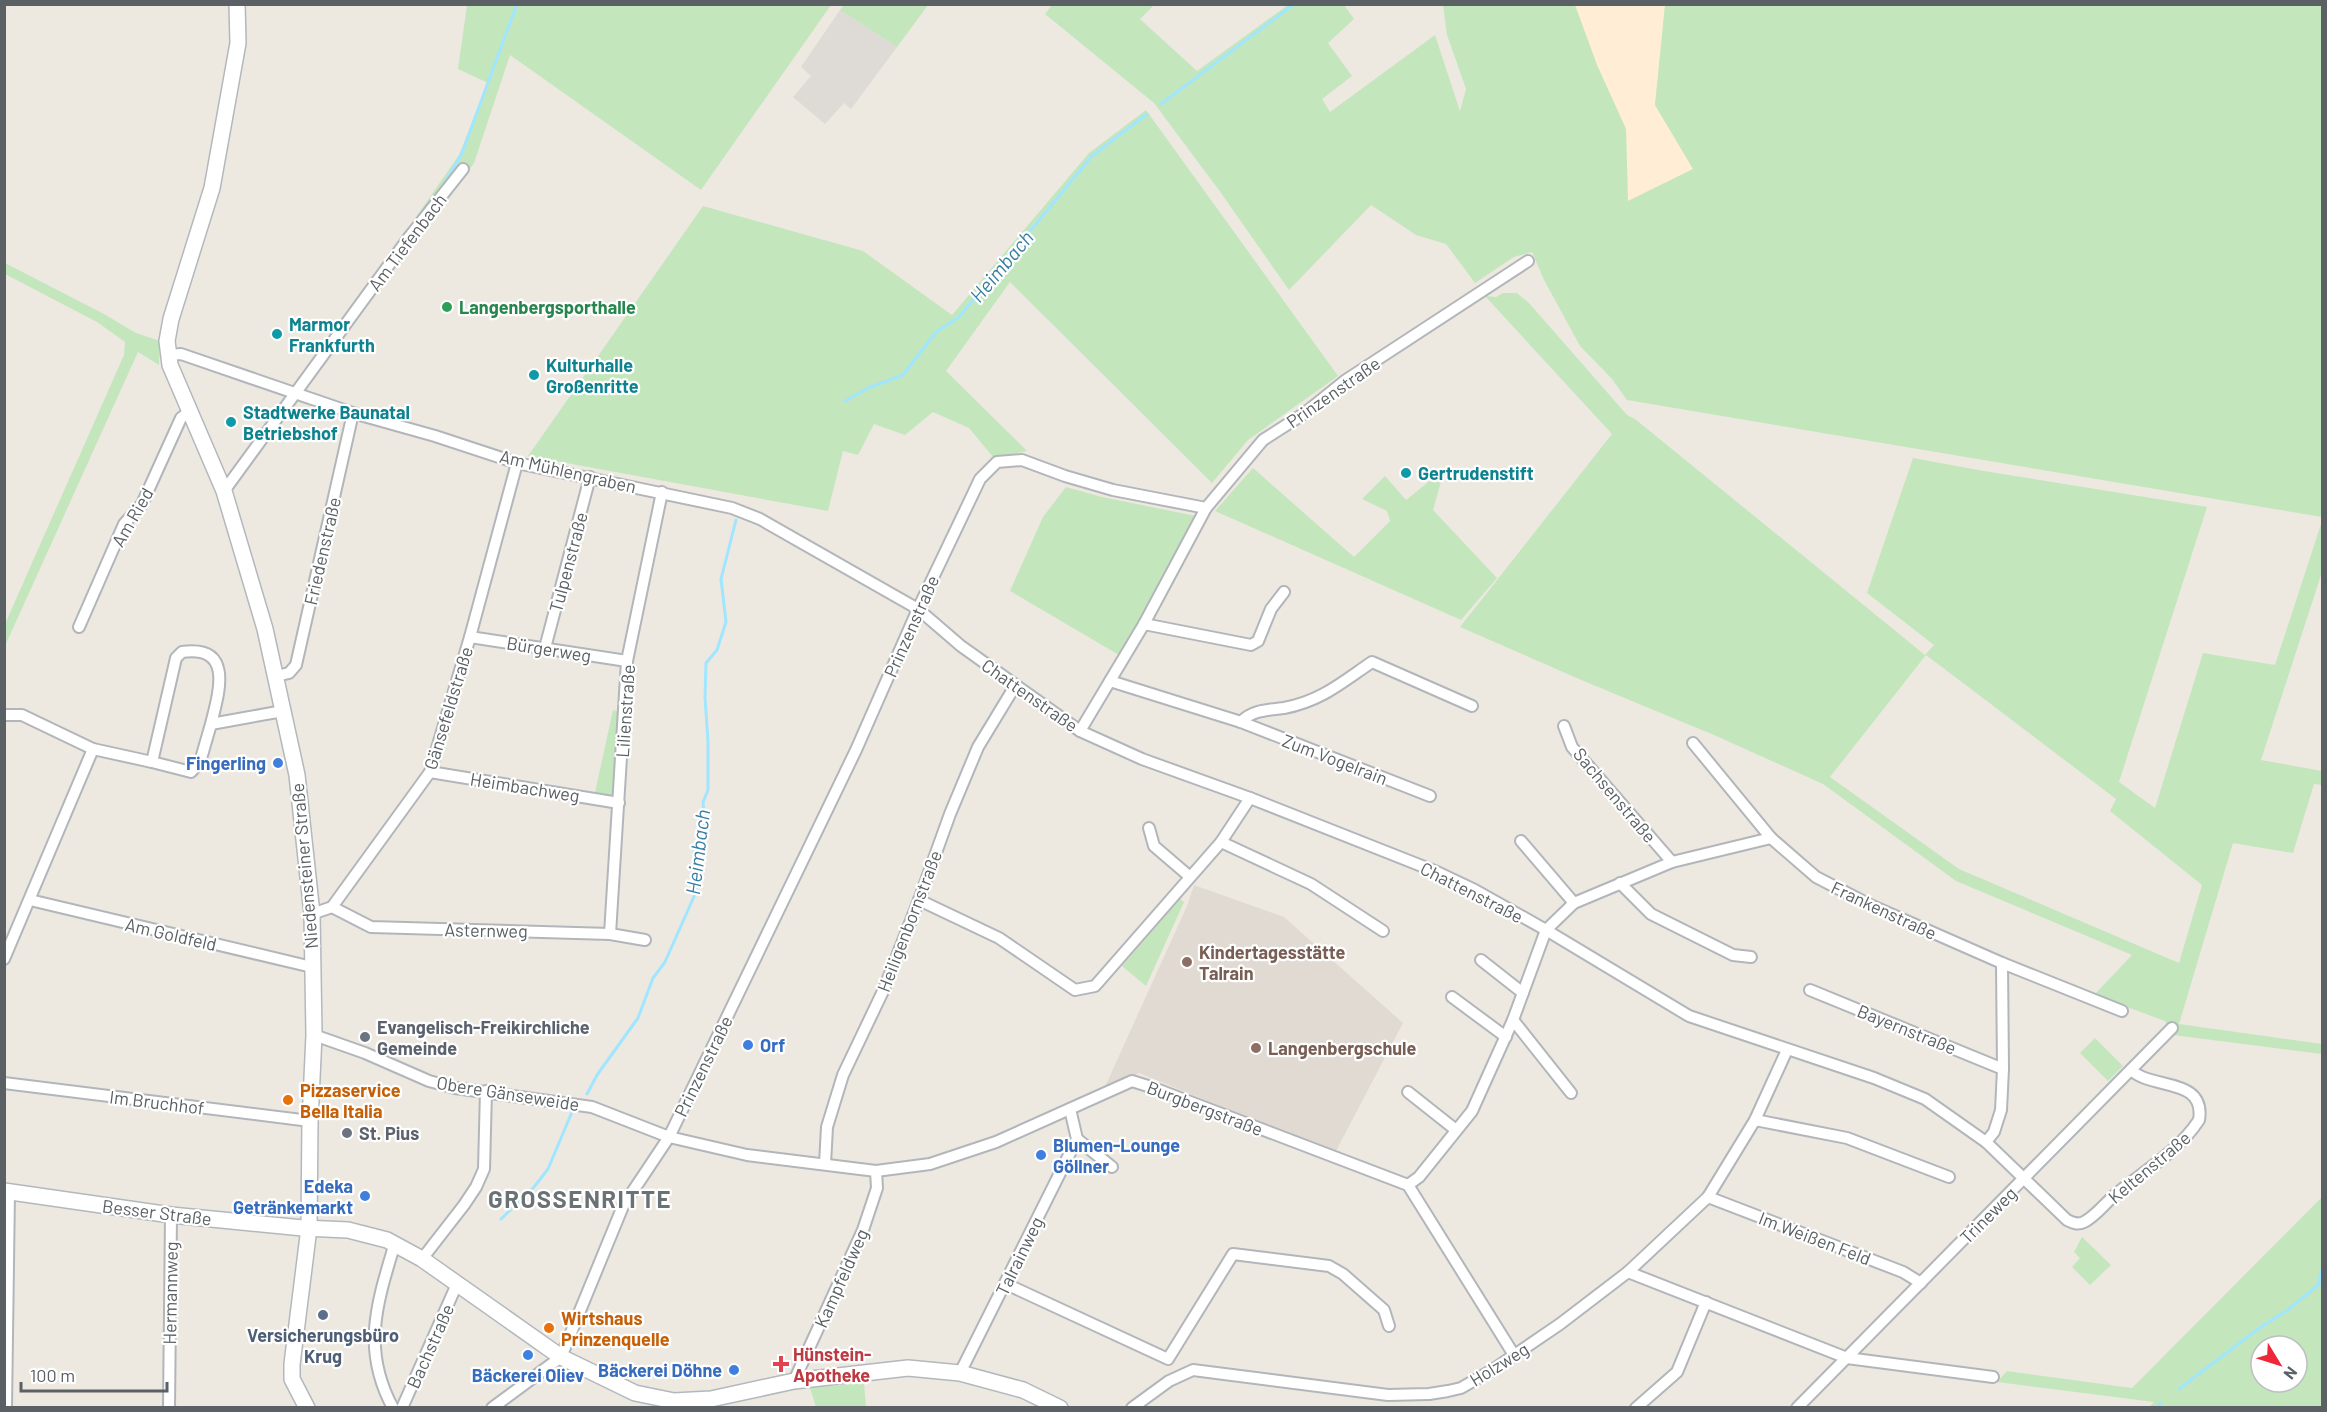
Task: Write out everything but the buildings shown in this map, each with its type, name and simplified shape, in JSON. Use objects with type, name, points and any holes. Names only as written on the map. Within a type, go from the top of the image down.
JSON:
[{"type":"main road","points":[[168,348],[171,319],[212,188],[238,43],[237,4]]},
{"type":"main road","name":"Niedensteiner Straße","points":[[168,348],[170,366],[224,491],[276,676],[297,775],[312,914],[314,1035],[309,1228],[292,1379],[307,1407]]},
{"type":"main road","name":"Besser Straße","points":[[7,1192],[171,1215],[364,1232],[394,1243],[422,1259],[561,1357],[635,1393],[674,1401],[712,1403],[794,1381],[908,1368],[960,1373],[1023,1390],[1060,1407]]},
{"type":"street","name":"Am Tiefenbach","points":[[224,491],[410,236],[463,169]]},
{"type":"street","name":"Prinzenstraße","points":[[561,1357],[623,1206],[669,1137],[856,750],[918,609],[980,479],[997,462],[1022,460],[1065,477],[1113,490],[1206,508],[1263,440],[1305,413],[1346,380],[1528,261]]},
{"type":"street","name":"Am Mühlengraben","points":[[168,348],[354,413],[517,463],[732,508],[760,519],[918,609]]},
{"type":"street","name":"Am Ried","points":[[79,627],[124,524],[142,504],[180,418],[190,411]]},
{"type":"street","name":"Friedenstraße","points":[[276,676],[289,673],[296,666],[354,413]]},
{"type":"street","name":"Gänsefeldstraße","points":[[332,907],[430,772],[470,637],[517,463]]},
{"type":"street","name":"Tulpenstraße","points":[[545,648],[590,477]]},
{"type":"street","name":"Lilienstraße","points":[[610,934],[627,661],[662,492]]},
{"type":"street","points":[[1080,731],[1144,624],[1206,508]]},
{"type":"street","points":[[1144,624],[1251,645],[1258,641],[1271,609],[1284,592]]},
{"type":"street","name":"Chattenstraße","points":[[918,609],[961,646],[1080,731],[1142,759],[1250,798],[1437,872],[1475,890],[1546,930],[1689,1016],[1874,1078],[1925,1099],[1986,1142],[2024,1179]]},
{"type":"street","name":"Bürgerweg","points":[[470,637],[627,661]]},
{"type":"street","points":[[4,715],[22,715],[93,749],[191,772],[200,762],[219,692],[220,679],[217,664],[211,656],[202,652],[182,652],[176,658],[152,762]]},
{"type":"street","name":"Zum Vogelrain","points":[[1241,722],[1248,714],[1317,699],[1372,662],[1472,706]]},
{"type":"street","name":"Zum Vogelrain","points":[[1110,681],[1241,722],[1430,796]]},
{"type":"street","name":"Heiligenbornstraße","points":[[825,1164],[827,1127],[843,1075],[884,989],[950,814],[978,747],[1015,686]]},
{"type":"street","points":[[211,724],[283,711]]},
{"type":"street","name":"Sachsenstraße","points":[[1564,726],[1572,747],[1672,862]]},
{"type":"street","name":"Frankenstraße","points":[[1693,743],[1771,838],[1816,877],[1870,905],[2002,963],[2122,1011]]},
{"type":"street","points":[[4,959],[93,749]]},
{"type":"street","name":"Heimbachweg","points":[[430,772],[619,803]]},
{"type":"street","points":[[919,900],[999,938],[1075,990],[1095,986],[1221,842],[1250,798]]},
{"type":"street","points":[[1149,828],[1154,846],[1189,876]]},
{"type":"street","name":"Sachsenstraße","points":[[1546,930],[1574,903],[1620,883],[1672,862],[1771,838]]},
{"type":"street","points":[[1521,841],[1574,903]]},
{"type":"street","points":[[1221,842],[1311,884],[1383,931]]},
{"type":"street","points":[[1620,883],[1651,914],[1733,955],[1751,957]]},
{"type":"street","name":"Am Goldfeld","points":[[30,900],[312,967]]},
{"type":"street","points":[[312,914],[332,907]]},
{"type":"street","name":"Asternweg","points":[[332,907],[371,927],[610,934],[645,940]]},
{"type":"street","points":[[1514,1355],[1408,1185],[1419,1177],[1472,1111],[1513,1020],[1546,930]]},
{"type":"street","points":[[1480,960],[1523,993]]},
{"type":"street","points":[[1986,1142],[1999,1122],[2003,1069],[2002,963]]},
{"type":"street","name":"Bayernstraße","points":[[1810,990],[2003,1069]]},
{"type":"street","points":[[1452,997],[1506,1037]]},
{"type":"street","points":[[1513,1020],[1571,1093]]},
{"type":"street","name":"Trineweg","points":[[1804,1405],[1847,1358],[2172,1028]]},
{"type":"street","name":"Obere Gänseweide","points":[[314,1035],[365,1053],[429,1081],[455,1088],[592,1107],[669,1137]]},
{"type":"street","name":"Holzweg","points":[[1132,1407],[1168,1381],[1193,1370],[1388,1395],[1429,1394],[1461,1388],[1480,1378],[1560,1324],[1628,1272],[1708,1197],[1755,1120],[1787,1050]]},
{"type":"street","name":"Keltenstraße","points":[[2024,1179],[2067,1220],[2074,1224],[2082,1223],[2152,1167],[2194,1128],[2199,1120],[2200,1112],[2199,1104],[2190,1093],[2181,1088],[2142,1077],[2131,1070]]},
{"type":"street","name":"Burgbergstraße","points":[[669,1137],[747,1155],[876,1171],[930,1164],[996,1142],[1132,1082],[1151,1087],[1408,1185]]},
{"type":"street","name":"Im Bruchhof","points":[[4,1083],[310,1121]]},
{"type":"street","points":[[422,1259],[464,1205],[476,1187],[483,1169],[486,1092]]},
{"type":"street","points":[[1408,1092],[1456,1130]]},
{"type":"street","points":[[1070,1109],[1077,1139],[1112,1167]]},
{"type":"street","points":[[1755,1120],[1847,1138],[1949,1177]]},
{"type":"street","name":"Talrainweg","points":[[960,1373],[1077,1139]]},
{"type":"street","name":"Kampfeldweg","points":[[794,1381],[863,1230],[877,1188],[876,1171]]},
{"type":"street","points":[[6,1407],[7,1192]]},
{"type":"street","name":"Im Weißen Feld","points":[[1708,1197],[1903,1272],[1921,1283]]},
{"type":"street","name":"Hermannweg","points":[[168,1407],[171,1215]]},
{"type":"street","points":[[393,1407],[378,1373],[374,1334],[376,1314],[394,1243]]},
{"type":"street","points":[[1168,1381],[1168,1359],[1233,1254],[1329,1266],[1343,1274],[1384,1310],[1389,1326]]},
{"type":"street","points":[[1628,1272],[1847,1358],[1994,1377]]},
{"type":"street","name":"Bachstraße","points":[[402,1407],[457,1284]]},
{"type":"street","points":[[1006,1284],[1168,1359]]},
{"type":"street","points":[[1636,1407],[1677,1372],[1706,1302]]},
{"type":"street","points":[[492,1407],[561,1357]]},
{"type":"street","points":[[1388,1395],[1393,1407]]},
{"type":"shaded area","points":[[1575,5],[1665,5],[1655,105],[1693,169],[1628,201],[1626,129],[1597,65]]},
{"type":"shaded area","points":[[840,10],[897,47],[851,109],[844,103],[825,124],[793,97],[811,76],[801,67]]},
{"type":"shaded area","name":"Langenbergschule","points":[[1194,885],[1284,917],[1403,1023],[1335,1153],[1139,1073],[1104,1089],[1187,906]]},
{"type":"green space","points":[[467,5],[831,5],[701,190],[510,55],[474,163],[428,227],[414,220],[459,155],[488,83],[458,69]]},
{"type":"green space","points":[[844,5],[928,5],[897,47],[840,10]]},
{"type":"green space","points":[[1052,5],[1154,5],[1140,19],[1197,71],[1288,5],[1344,5],[1354,19],[1328,43],[1352,76],[1322,99],[1330,112],[1435,35],[1460,111],[1466,89],[1447,35],[1443,5],[1575,5],[1597,65],[1626,129],[1628,201],[1693,169],[1655,105],[1665,5],[2322,5],[2322,517],[1627,400],[1612,379],[1580,346],[1544,280],[1532,252],[1514,257],[1475,283],[1446,244],[1416,235],[1371,205],[1289,290],[1154,103],[1045,14]]},
{"type":"green space","points":[[1146,110],[1338,376],[1248,440],[1212,483],[1010,282],[946,371],[1027,451],[994,458],[969,428],[933,412],[905,435],[874,424],[858,455],[843,451],[828,511],[528,456],[703,206],[863,251],[952,315],[1089,153]]},
{"type":"green space","points":[[5,263],[136,333],[160,341],[159,365],[138,352],[5,646],[5,624],[124,355],[125,342],[97,322],[5,274]]},
{"type":"green space","points":[[1503,293],[1517,293],[1529,303],[1627,415],[1635,419],[1925,655],[1934,645],[1867,593],[1913,458],[2207,507],[2119,782],[2155,808],[2203,653],[2275,665],[2322,521],[2322,572],[2261,760],[2322,771],[2322,785],[2314,784],[2293,853],[2233,843],[2179,1024],[2322,1044],[2322,1054],[2173,1035],[2165,1021],[2094,995],[2132,955],[1956,881],[1823,784],[1460,627],[1612,434],[1485,296],[1496,297]],"holes":[[[1926,655],[2116,799],[2110,811],[2202,885],[2179,963],[1959,869],[1830,777]]]},
{"type":"green space","points":[[1253,468],[1354,557],[1390,521],[1387,511],[1362,499],[1385,476],[1406,500],[1432,479],[1441,482],[1433,510],[1497,578],[1461,620],[1215,511]]},
{"type":"green space","points":[[1066,487],[1102,497],[1196,516],[1119,655],[1010,591],[1043,517]]},
{"type":"green space","points":[[613,710],[621,712],[616,790],[611,799],[594,797]]},
{"type":"green space","points":[[1180,899],[1184,902],[1146,986],[1122,966]]},
{"type":"green space","points":[[2095,1038],[2123,1066],[2108,1081],[2080,1053]]},
{"type":"green space","points":[[2322,1197],[2322,1407],[2149,1407],[2154,1402],[1997,1382],[2007,1371],[2132,1388]]},
{"type":"green space","points":[[2082,1237],[2111,1265],[2090,1285],[2072,1267],[2080,1258],[2074,1252]]},
{"type":"green space","points":[[864,1383],[866,1407],[816,1407],[810,1388]]},
{"type":"waterway","points":[[440,191],[462,153],[517,4]]},
{"type":"waterway","name":"Heimbach","points":[[1161,104],[1294,4]]},
{"type":"waterway","name":"Heimbach","points":[[845,401],[868,388],[903,375],[936,332],[959,317],[1092,156],[1147,114]]},
{"type":"waterway","name":"Heimbach","points":[[587,1094],[597,1075],[638,1018],[653,978],[665,962],[696,892],[694,849],[705,826],[703,802],[708,790],[706,663],[717,650],[726,622],[721,579],[736,520]]},
{"type":"waterway","name":"Heimbach","points":[[501,1219],[534,1187],[548,1169],[572,1112]]},
{"type":"waterway","points":[[2318,1284],[2322,1269]]},
{"type":"waterway","points":[[2179,1389],[2262,1326],[2288,1310],[2322,1282]]},
{"type":"waterway","points":[[2156,1408],[2161,1403]]},
{"type":"place","name":"Langenbergsporthalle","points":[[447,307]]},
{"type":"place","name":"Marmor Frankfurth","points":[[277,334]]},
{"type":"place","name":"Kulturhalle Großenritte","points":[[534,375]]},
{"type":"place","name":"Stadtwerke Baunatal Betriebshof","points":[[231,422]]},
{"type":"place","name":"Gertrudenstift","points":[[1406,473]]},
{"type":"place","name":"Fingerling","points":[[278,763]]},
{"type":"place","name":"Kindertagesstätte Talrain","points":[[1187,962]]},
{"type":"place","name":"Evangelisch-Freikirchliche Gemeinde","points":[[365,1037]]},
{"type":"place","name":"Orf","points":[[748,1045]]},
{"type":"place","name":"Langenbergschule","points":[[1256,1048]]},
{"type":"place","name":"Pizzaservice Bella Italia","points":[[288,1100]]},
{"type":"place","name":"St. Pius","points":[[347,1133]]},
{"type":"place","name":"Blumen-Lounge Göllner","points":[[1041,1155]]},
{"type":"place","name":"Edeka Getränkemarkt","points":[[365,1196]]},
{"type":"place","name":"Versicherungsbüro Krug","points":[[323,1315]]},
{"type":"place","name":"Wirtshaus Prinzenquelle","points":[[549,1328]]},
{"type":"place","name":"Bäckerei Oliev","points":[[528,1355]]},
{"type":"place","name":"Hünstein- Apotheke","points":[[781,1364]]},
{"type":"place","name":"Bäckerei Döhne","points":[[734,1370]]},
{"type":"district","name":"GROSSENRITTE","points":[[580,1198]]}]
